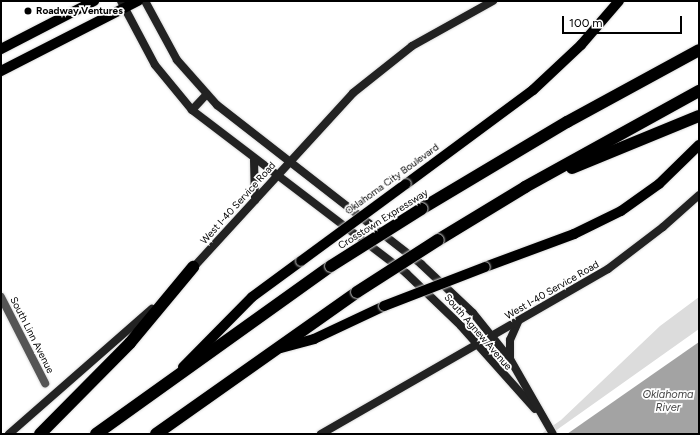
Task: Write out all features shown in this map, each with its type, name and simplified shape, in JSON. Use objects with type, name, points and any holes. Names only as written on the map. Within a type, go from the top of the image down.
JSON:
[{"type":"highway","name":"Crosstown Expressway","points":[[96,434],[176,374],[331,266],[421,209],[567,122],[699,50]]},
{"type":"highway","points":[[156,434],[271,351],[357,292],[438,240],[525,187],[699,90]]},
{"type":"highway","points":[[525,187],[699,116]]},
{"type":"highway","points":[[40,434],[130,343],[193,267]]},
{"type":"main road","points":[[1,49],[94,1]]},
{"type":"main road","points":[[1,71],[123,5],[138,1]]},
{"type":"main road","name":"South Agnew Avenue","points":[[145,1],[177,60],[206,95],[288,163],[420,264],[492,336],[510,359],[523,380],[538,412],[553,434]]},
{"type":"main road","name":"West I-40 Service Road","points":[[9,434],[122,337],[193,267],[334,112],[373,76],[439,29],[494,1]]},
{"type":"main road","name":"Oklahoma City Boulevard","points":[[176,374],[252,297],[406,184],[548,76],[594,32],[619,1]]},
{"type":"main road","name":"South Agnew Avenue","points":[[123,5],[155,65],[192,110],[254,160],[277,175],[406,273],[478,345],[512,387],[538,412]]},
{"type":"main road","points":[[192,110],[206,95]]},
{"type":"main road","points":[[271,351],[314,339],[384,306],[574,234],[621,211],[659,184],[699,145]]},
{"type":"main road","points":[[254,160],[255,200]]},
{"type":"main road","name":"West I-40 Service Road","points":[[321,434],[519,321],[636,249],[699,195]]},
{"type":"main road","points":[[510,359],[510,340],[519,321]]},
{"type":"street","name":"South Linn Avenue","points":[[1,297],[45,383]]},
{"type":"shaded area","points":[[699,297],[699,329],[551,434],[541,434],[561,420],[660,326]]},
{"type":"water","name":"Oklahoma River","points":[[699,342],[699,434],[567,434]]},
{"type":"place","name":"Roadway Ventures","points":[[28,11]]}]
